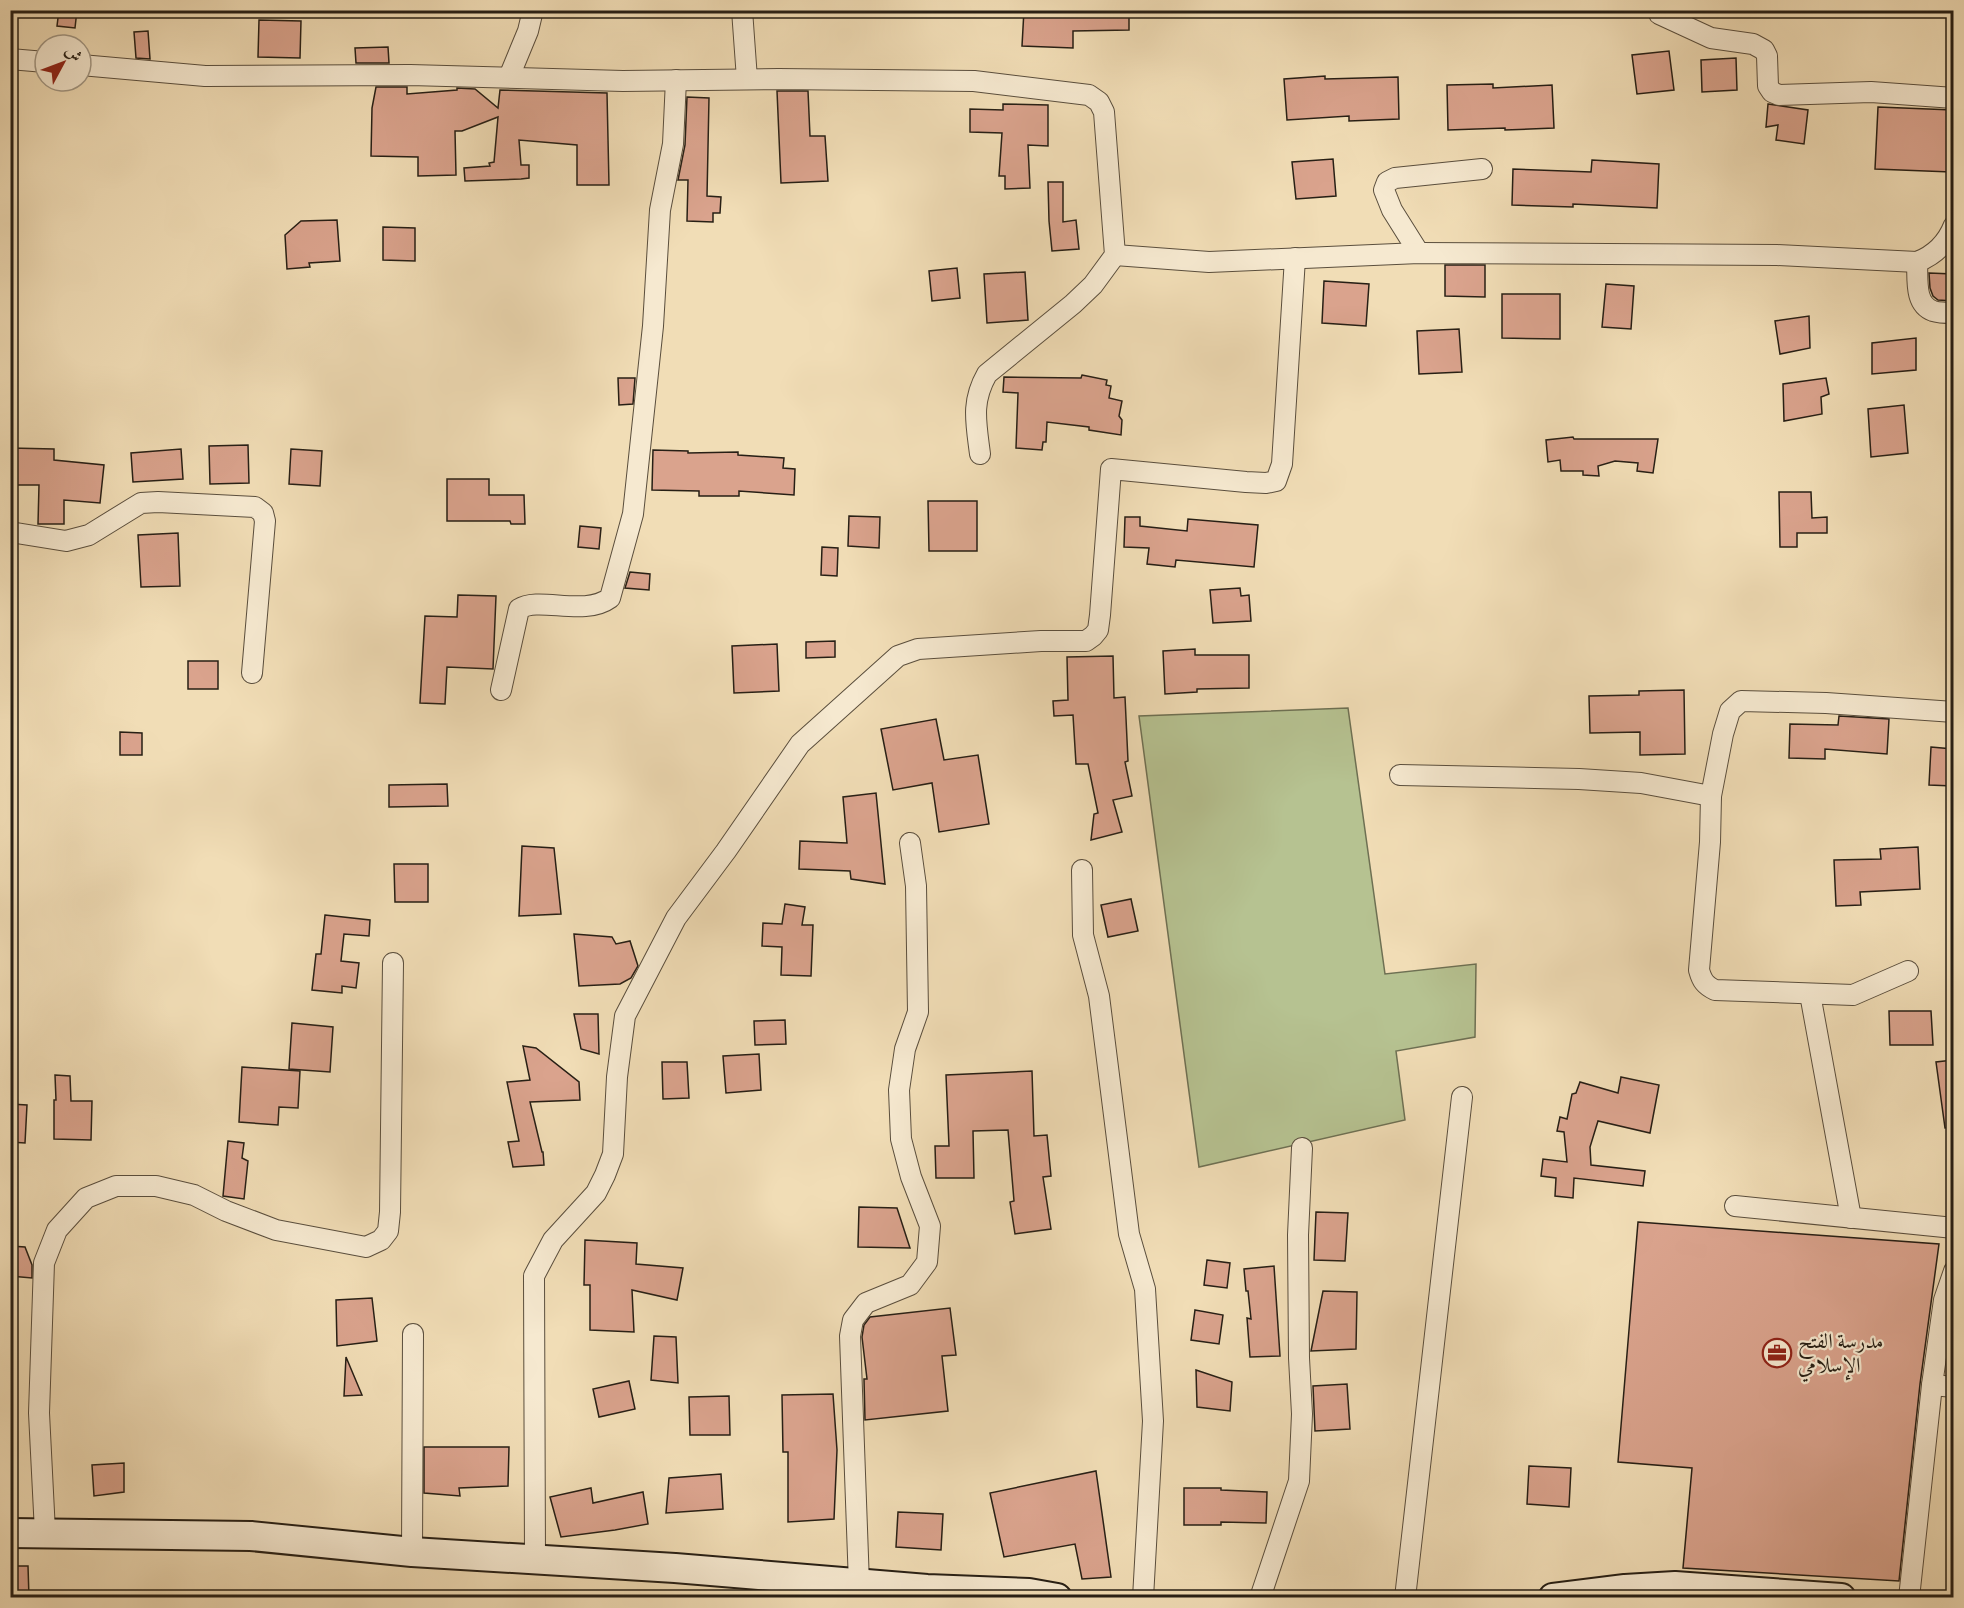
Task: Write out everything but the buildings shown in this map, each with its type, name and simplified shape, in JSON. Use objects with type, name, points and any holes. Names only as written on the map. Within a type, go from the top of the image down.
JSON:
[{"type":"street","points":[[509,77],[528,31],[533,10]]},
{"type":"street","points":[[742,10],[747,79]]},
{"type":"street","points":[[1659,14],[1711,38],[1753,44],[1764,50],[1767,56],[1768,86],[1772,92],[1779,95],[1871,92],[1953,98]]},
{"type":"street","points":[[10,59],[33,61]]},
{"type":"street","points":[[93,66],[205,76],[410,75],[623,81],[747,79],[974,81],[1089,95],[1099,102],[1104,112],[1115,255],[1093,285],[1073,304],[987,374],[979,389],[975,413],[980,454]]},
{"type":"street","points":[[501,690],[519,609],[526,605],[558,607],[600,605],[610,598],[633,514],[652,326],[660,210],[673,144],[676,80]]},
{"type":"street","points":[[1419,253],[1392,210],[1384,190],[1387,182],[1395,178],[1482,169]]},
{"type":"street","points":[[1115,255],[1209,262],[1419,253],[1777,255],[1917,262],[1931,257],[1940,248],[1951,233],[1953,225]]},
{"type":"street","points":[[535,1560],[534,1276],[553,1240],[596,1193],[605,1175],[613,1154],[617,1077],[625,1016],[676,918],[726,851],[800,744],[898,656],[918,649],[1086,640],[1093,636],[1098,630],[1100,615],[1111,469],[1246,482],[1276,482],[1282,464],[1296,258]]},
{"type":"street","points":[[1917,262],[1918,294],[1925,306],[1934,311],[1953,314]]},
{"type":"street","points":[[10,532],[66,541],[88,535],[141,503],[255,507],[263,513],[265,521],[252,673]]},
{"type":"street","points":[[1908,971],[1852,996],[1715,990],[1705,985],[1701,980],[1699,970],[1711,796],[1723,734],[1730,711],[1741,701],[1826,703],[1953,712]]},
{"type":"street","points":[[1400,775],[1579,779],[1641,783],[1711,796]]},
{"type":"street","points":[[859,1584],[849,1336],[853,1320],[866,1303],[910,1285],[927,1262],[930,1226],[910,1177],[901,1139],[899,1090],[905,1049],[918,1012],[916,886],[910,843]]},
{"type":"street","points":[[1082,870],[1083,935],[1099,996],[1129,1234],[1145,1289],[1153,1421],[1143,1598]]},
{"type":"street","points":[[45,1532],[39,1413],[44,1263],[57,1230],[86,1197],[116,1186],[156,1186],[194,1195],[226,1211],[276,1230],[366,1247],[381,1240],[388,1231],[390,1212],[393,963]]},
{"type":"street","points":[[1810,994],[1851,1218]]},
{"type":"street","points":[[1405,1598],[1461,1097]]},
{"type":"street","points":[[1260,1598],[1299,1481],[1302,1414],[1298,1235],[1302,1148]]},
{"type":"street","points":[[1735,1206],[1953,1228]]},
{"type":"street","points":[[1909,1598],[1932,1386],[1944,1300],[1953,1271]]},
{"type":"street","points":[[412,1552],[413,1334]]},
{"type":"street","points":[[1932,1386],[1953,1387]]},
{"type":"street","points":[[10,1533],[251,1536],[412,1552],[675,1568],[812,1588],[859,1584],[939,1593],[1029,1593],[1057,1598]]},
{"type":"street","points":[[1553,1598],[1625,1589],[1824,1597]]},
{"type":"green space","points":[[1348,708],[1385,974],[1476,964],[1475,1037],[1396,1051],[1405,1120],[1199,1167],[1139,716]]},
{"type":"place","name":"مدرسة الفتح الإسلامي","points":[[1777,1353]]}]
